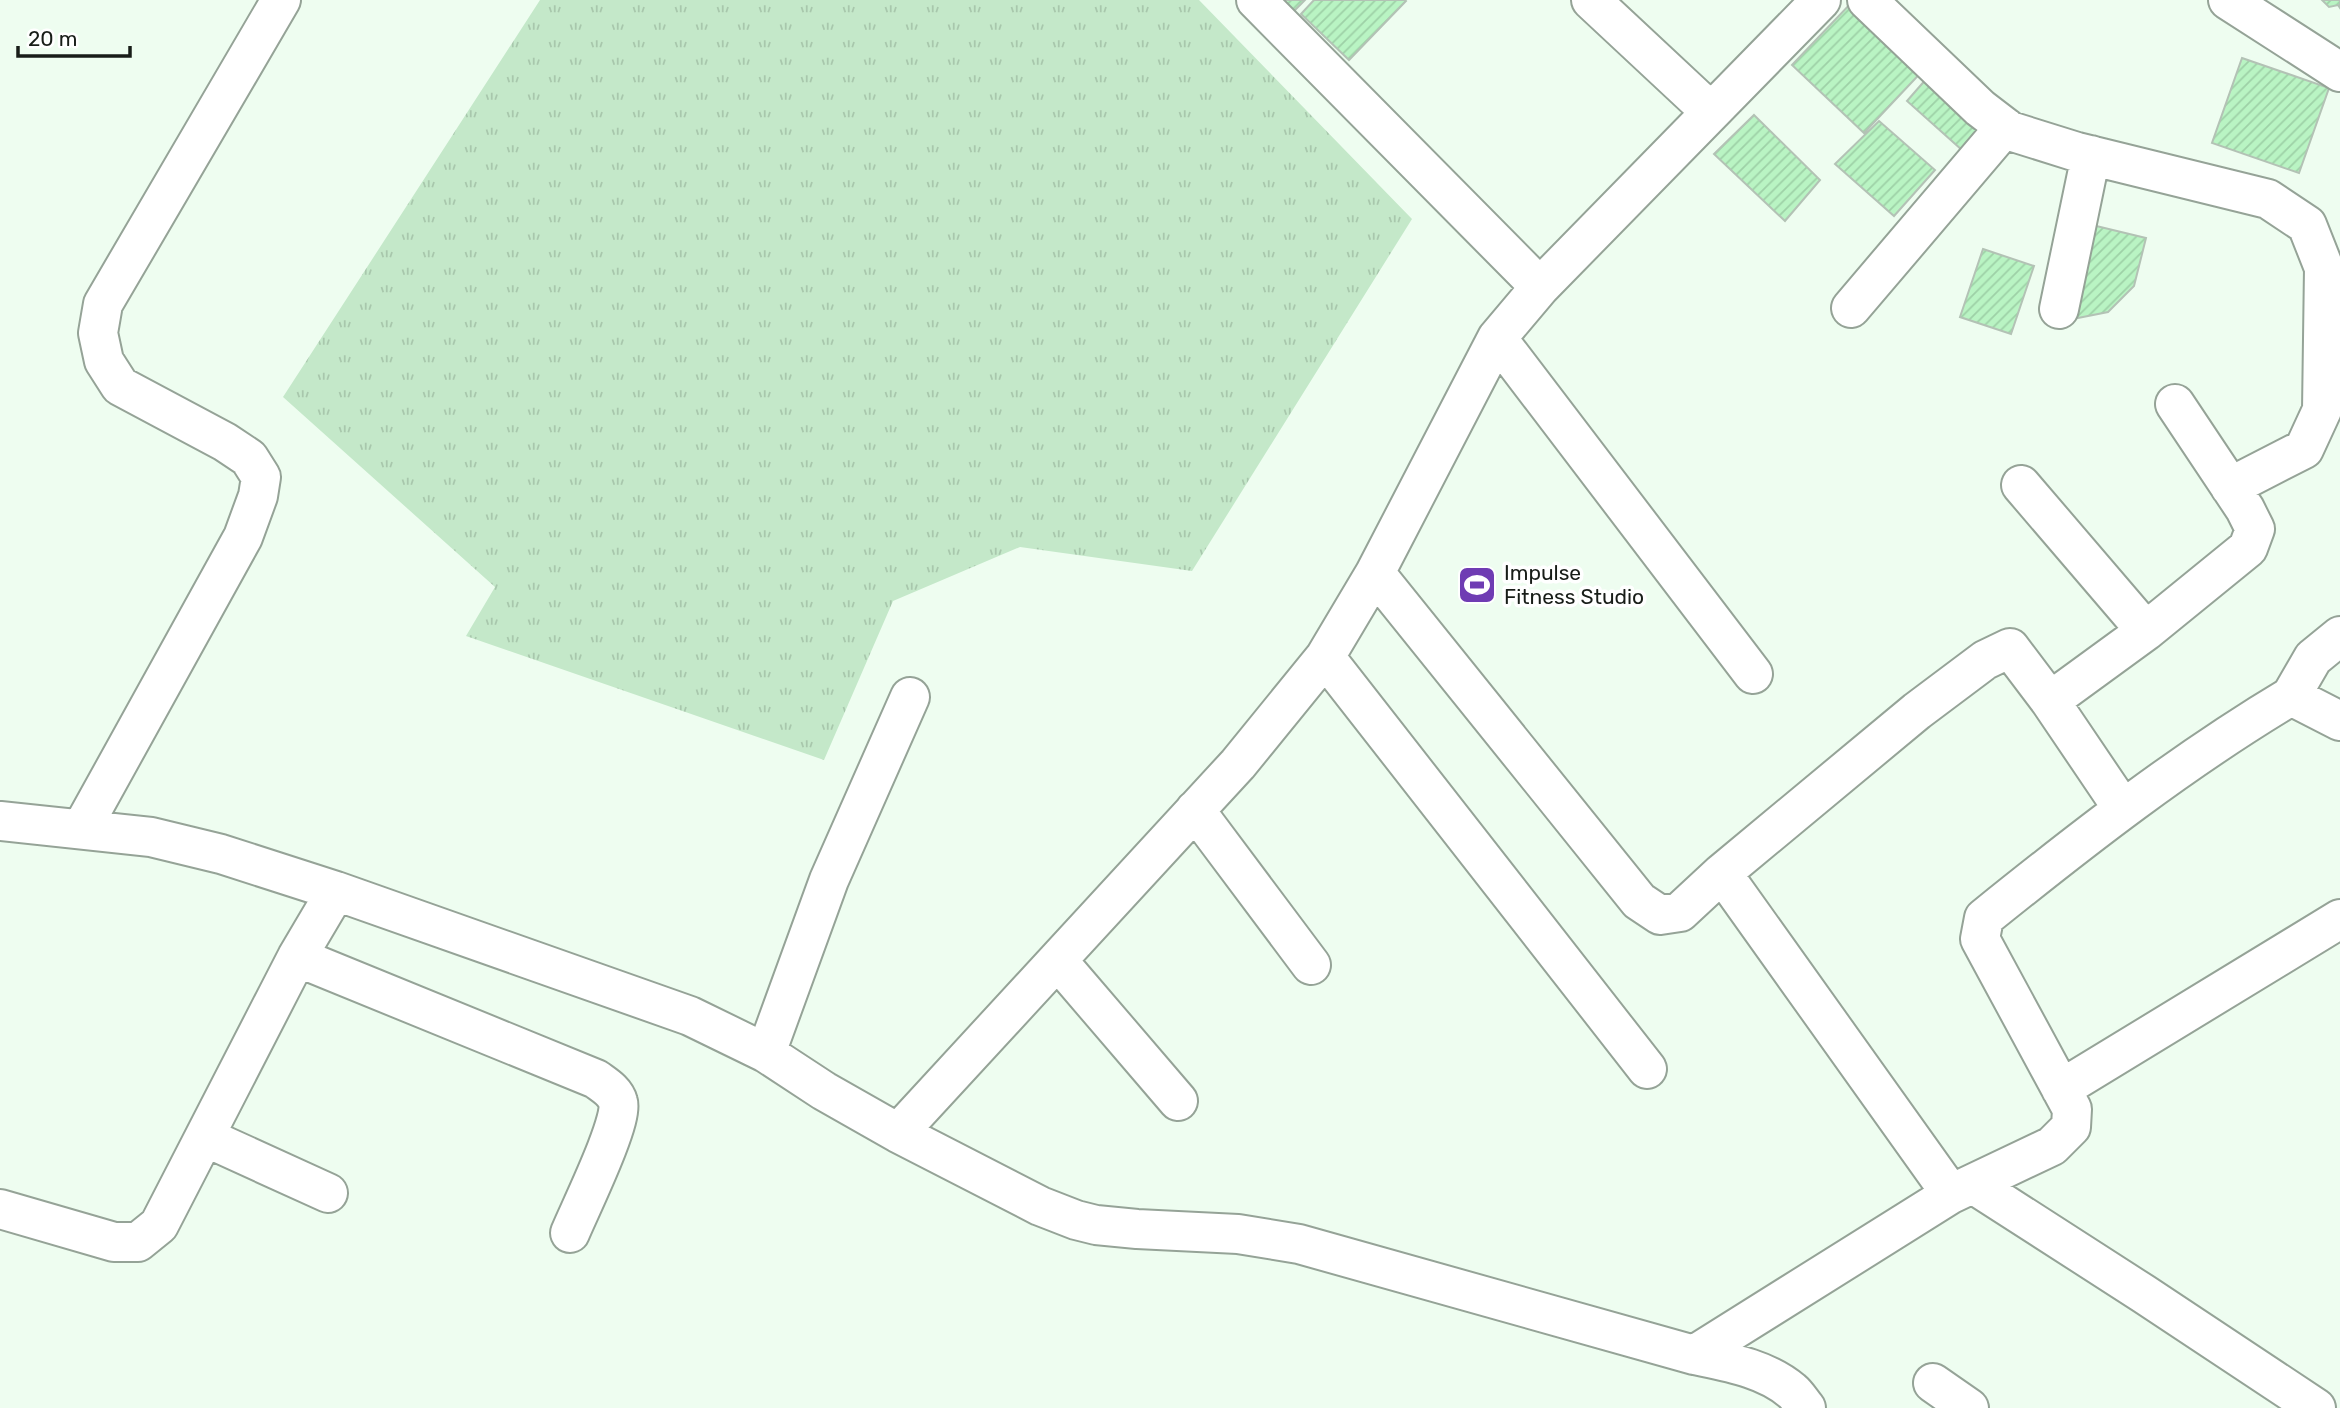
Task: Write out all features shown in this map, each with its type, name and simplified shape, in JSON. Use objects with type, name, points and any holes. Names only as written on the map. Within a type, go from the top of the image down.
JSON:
[{"type":"street","points":[[82,828],[243,537],[258,496],[261,477],[249,458],[225,442],[120,386],[104,361],[98,333],[103,304],[281,0]]},
{"type":"street","points":[[1256,0],[1540,287]]},
{"type":"street","points":[[1591,0],[1711,112]]},
{"type":"street","points":[[898,1133],[1238,764],[1325,657],[1375,573],[1497,338],[1540,287],[1821,0]]},
{"type":"street","points":[[1867,0],[1980,108],[2010,131],[2091,155],[2268,199],[2307,225],[2324,268],[2322,410],[2304,449],[2230,487]]},
{"type":"street","points":[[2228,0],[2340,72]]},
{"type":"street","points":[[1850,308],[2005,127]]},
{"type":"street","points":[[2059,309],[2091,155]]},
{"type":"street","points":[[1497,338],[1753,674]]},
{"type":"street","points":[[2050,701],[2146,631],[2248,548],[2255,529],[2175,404]]},
{"type":"street","points":[[2021,485],[2146,631]]},
{"type":"street","points":[[1375,573],[1639,901],[1660,915],[1680,912],[1722,873],[1917,712],[1985,660],[2010,648],[2050,701],[2123,809]]},
{"type":"street","points":[[1694,1355],[1962,1189],[2052,1146],[2071,1127],[2072,1109],[1980,939],[1984,918],[2123,809],[2235,729],[2291,695],[2313,658],[2340,636]]},
{"type":"street","points":[[1325,657],[1647,1069]]},
{"type":"street","points":[[2291,695],[2340,721]]},
{"type":"street","points":[[766,1053],[829,880],[910,697]]},
{"type":"street","points":[[1195,810],[1311,965]]},
{"type":"street","points":[[0,821],[151,837],[221,854],[336,891],[690,1016],[766,1053],[824,1091],[898,1133],[1040,1206],[1076,1220],[1096,1225],[1278,1239],[1694,1355],[1745,1366],[1793,1391],[1806,1408]]},
{"type":"street","points":[[1722,873],[1962,1189],[2144,1294],[2316,1408]]},
{"type":"street","points":[[0,1209],[114,1242],[138,1242],[159,1225],[297,957],[336,891]]},
{"type":"street","points":[[2061,1089],[2340,919]]},
{"type":"street","points":[[297,957],[596,1079],[612,1091],[619,1103],[616,1124],[570,1233]]},
{"type":"street","points":[[1058,961],[1178,1101]]},
{"type":"street","points":[[205,1137],[328,1193]]},
{"type":"street","points":[[1933,1383],[1969,1408]]},
{"type":"green space","points":[[540,0],[1199,0],[1412,219],[1192,571],[1020,547],[893,601],[824,760],[466,636],[495,587],[283,397]]},
{"type":"building","points":[[1281,0],[1305,0],[1293,12]]},
{"type":"building","points":[[1314,0],[1406,1],[1349,60],[1301,14]]},
{"type":"building","points":[[1854,0],[1928,65],[1864,133],[1792,65]]},
{"type":"building","points":[[2322,0],[2340,0],[2340,8],[2338,5],[2329,7]]},
{"type":"building","points":[[2242,58],[2329,88],[2299,173],[2212,143]]},
{"type":"building","points":[[1934,70],[1989,120],[1962,150],[1907,101]]},
{"type":"building","points":[[1754,115],[1820,180],[1785,221],[1714,154]]},
{"type":"building","points":[[1879,121],[1935,170],[1894,216],[1835,164]]},
{"type":"building","points":[[2088,224],[2146,238],[2134,286],[2108,312],[2073,319]]},
{"type":"building","points":[[1983,249],[2034,266],[2011,334],[1960,317]]},
{"type":"place","name":"Impulse Fitness Studio","points":[[1477,585]]}]
